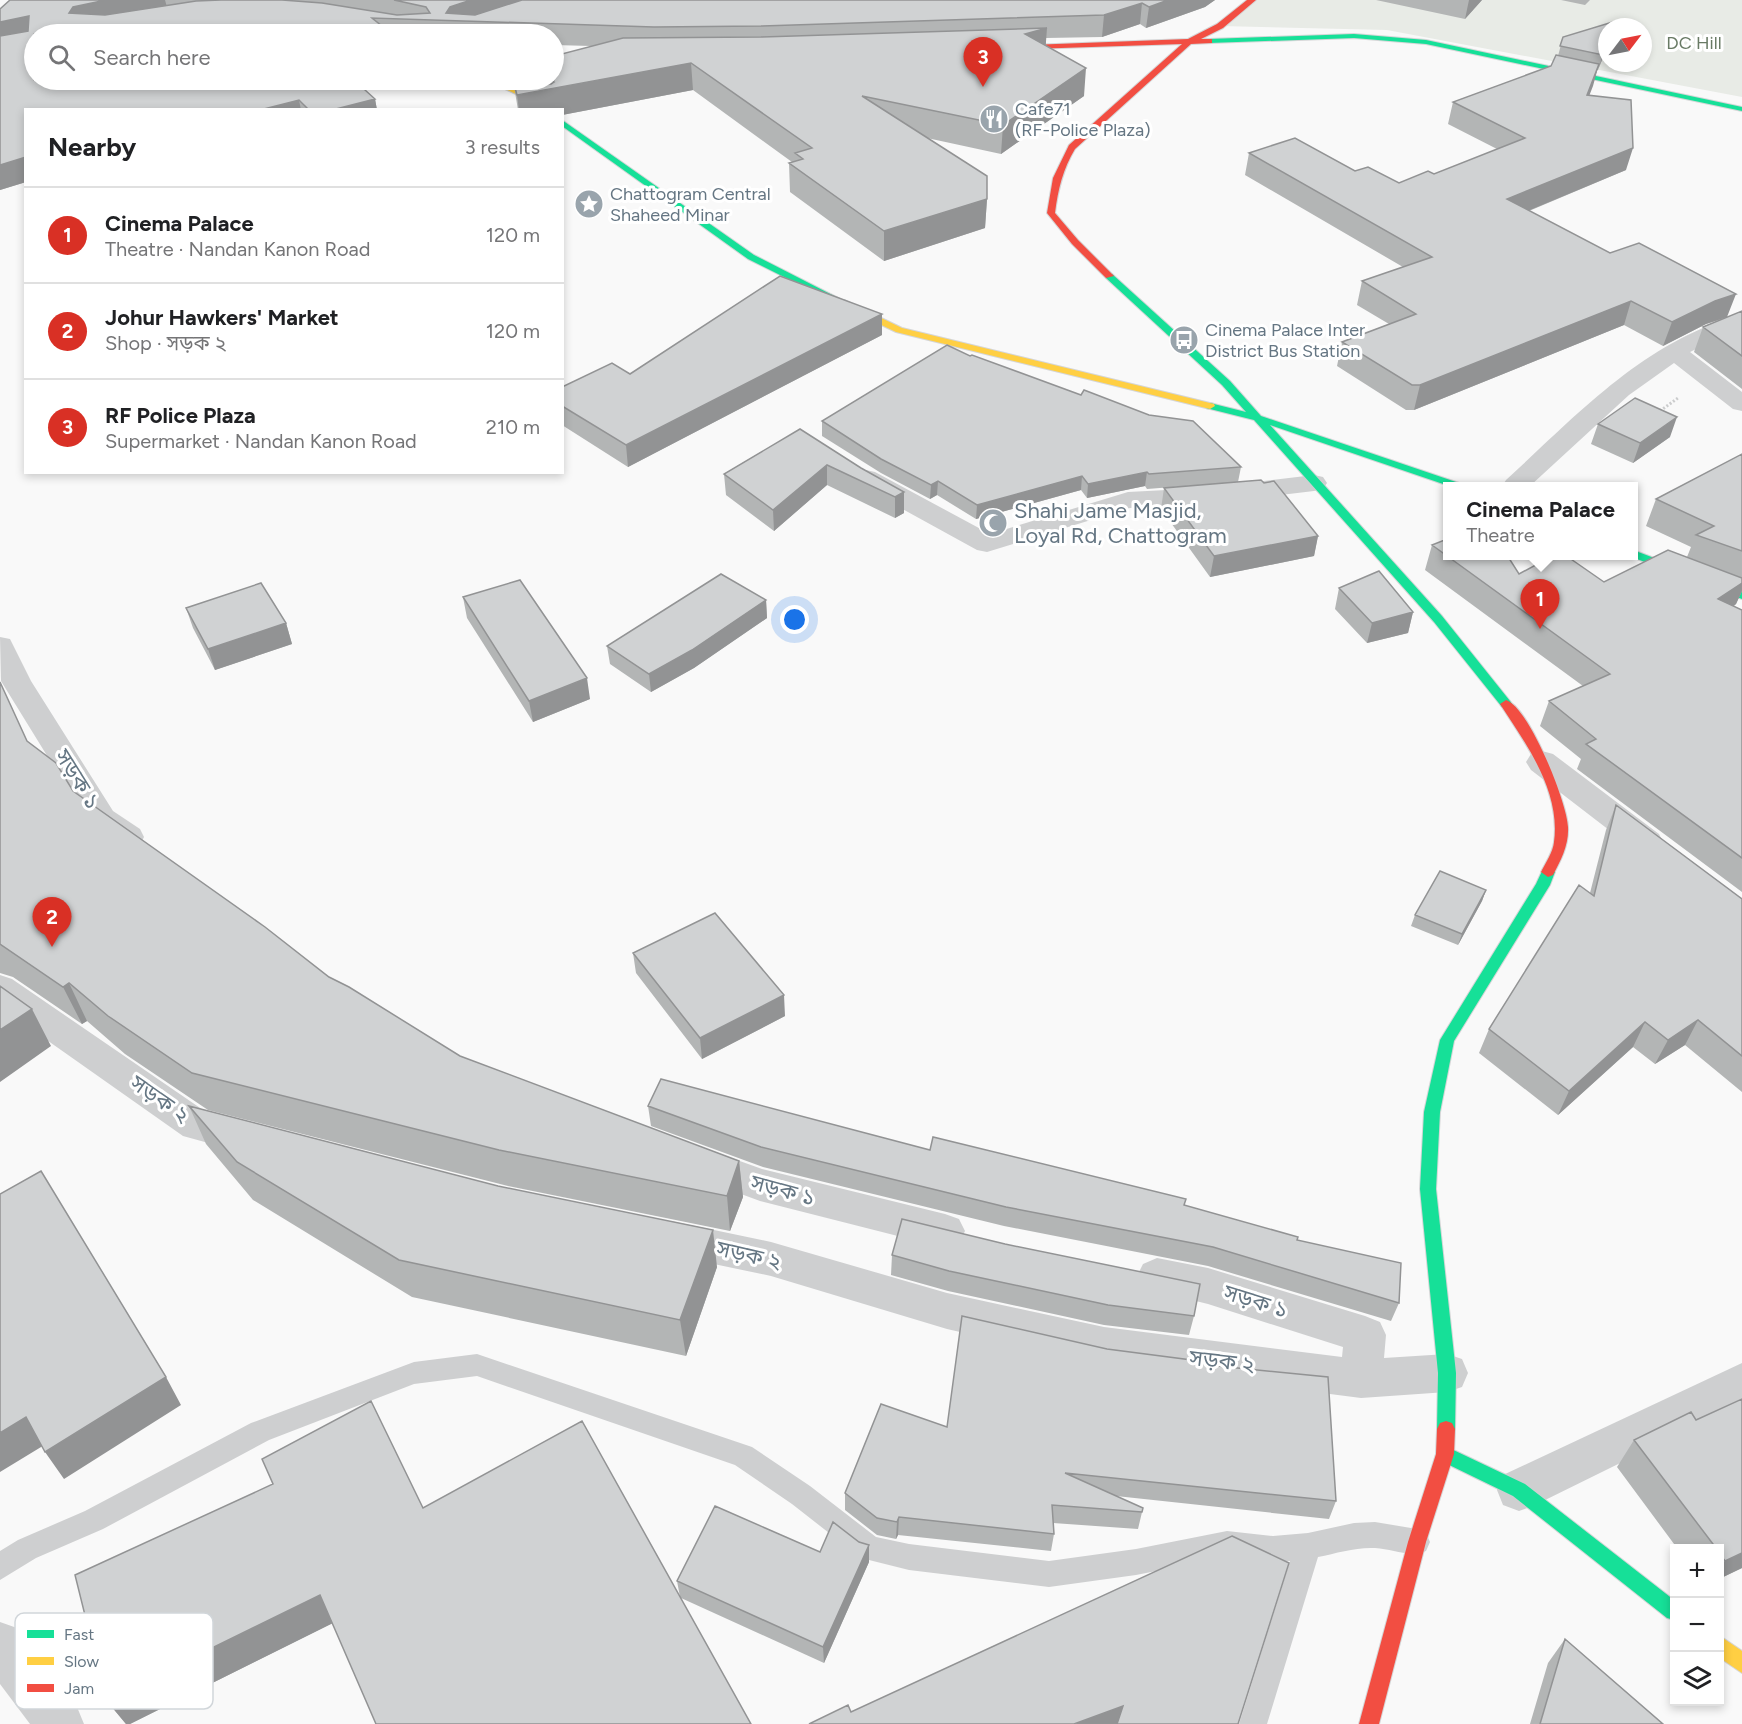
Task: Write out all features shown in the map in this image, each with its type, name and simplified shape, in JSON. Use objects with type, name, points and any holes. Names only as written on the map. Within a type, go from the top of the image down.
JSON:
[{"type":"main road","points":[[1252,0],[1220,26],[1189,42],[1072,147],[1060,164],[1052,188],[1051,213],[1075,242],[1131,298],[1226,383],[1438,619],[1509,707],[1537,749],[1559,806],[1561,843],[1544,885],[1447,1040],[1432,1112],[1428,1189],[1447,1373],[1445,1454],[1416,1542],[1370,1724]]},
{"type":"main road","points":[[988,48],[1354,36],[1426,42],[1742,109]]},
{"type":"main road","points":[[514,90],[542,108]]},
{"type":"main road","points":[[564,123],[752,257],[900,330],[1255,417],[1446,482]]},
{"type":"main road","points":[[1638,555],[1742,595]]},
{"type":"main road","points":[[1445,1454],[1519,1490],[1670,1608]]},
{"type":"main road","points":[[1724,1650],[1742,1663]]},
{"type":"street","points":[[1519,482],[1633,380],[1674,351],[1729,325],[1742,322]]},
{"type":"street","points":[[1674,351],[1742,404]]},
{"type":"street","points":[[843,463],[987,544],[1128,500],[1205,496],[1314,483]]},
{"type":"street","name":"সড়ক ১","points":[[0,646],[16,681],[102,819],[158,859]]},
{"type":"street","points":[[1542,762],[1675,863]]},
{"type":"street","name":"সড়ক ২","points":[[0,988],[196,1125],[277,1145]]},
{"type":"street","name":"সড়ক ১","points":[[671,1152],[760,1185],[981,1240]]},
{"type":"street","name":"সড়ক ২","points":[[634,1231],[771,1259],[947,1311],[1104,1346],[1361,1379]]},
{"type":"street","name":"সড়ক ১","points":[[1129,1270],[1208,1286],[1365,1335],[1361,1379]]},
{"type":"street","points":[[1361,1379],[1447,1373]]},
{"type":"street","points":[[1519,1490],[1742,1382]]},
{"type":"street","points":[[0,1645],[15,1665]]},
{"type":"street","points":[[49,1709],[60,1724]]},
{"type":"lane","points":[[0,1567],[27,1550],[94,1520],[260,1431],[414,1373],[477,1365],[743,1456],[801,1495],[870,1549],[909,1557],[1049,1574],[1136,1562],[1227,1544],[1273,1549],[1308,1546],[1354,1536],[1375,1535],[1416,1542]]},
{"type":"lane","points":[[1252,1724],[1308,1546]]},
{"type":"path","points":[[1658,412],[1686,392]]},
{"type":"green space","name":"DC Hill","points":[[1257,0],[1742,0],[1742,97],[1610,72],[1652,72],[1652,18],[1598,18],[1598,70],[1387,30],[1220,26]]},
{"type":"building","points":[[10,0],[106,0],[73,7],[69,13],[105,15],[196,1],[282,0],[322,3],[397,15],[430,13],[426,7],[394,0],[471,0],[450,7],[446,13],[475,15],[522,0],[1168,0],[1149,7],[1142,3],[1104,15],[761,26],[654,27],[372,18],[380,24],[28,24],[29,16],[0,22],[0,9]]},
{"type":"building","points":[[1598,26],[1598,54],[1560,46],[1563,37]]},
{"type":"building","points":[[1047,28],[1025,34],[1086,68],[1003,125],[862,96],[987,176],[987,199],[884,231],[789,163],[803,159],[795,153],[812,148],[691,63],[564,86],[564,53],[623,38],[761,37]]},
{"type":"building","points":[[24,32],[24,90],[365,90],[375,99],[340,108],[307,108],[299,100],[268,108],[24,108],[24,158],[0,165],[0,36]]},
{"type":"building","points":[[1556,55],[1598,64],[1587,95],[1631,100],[1633,148],[1507,199],[1610,253],[1639,243],[1736,294],[1715,301],[1672,322],[1631,301],[1420,385],[1412,385],[1342,342],[1416,314],[1362,281],[1432,257],[1249,153],[1295,138],[1355,171],[1368,167],[1399,183],[1428,171],[1434,174],[1525,138],[1453,102],[1551,66]]},
{"type":"building","points":[[516,90],[544,90],[517,95]]},
{"type":"building","points":[[780,276],[882,314],[626,445],[564,407],[564,386],[612,363],[630,374]]},
{"type":"building","points":[[1742,311],[1742,356],[1703,327]]},
{"type":"building","points":[[947,345],[970,356],[1081,395],[1084,390],[1149,415],[1193,421],[1241,467],[1149,474],[1147,472],[1088,484],[1082,476],[977,505],[938,481],[931,485],[881,459],[822,421]]},
{"type":"building","points":[[1635,398],[1677,417],[1640,443],[1598,424]]},
{"type":"building","points":[[800,429],[904,492],[895,497],[827,465],[773,510],[724,474]]},
{"type":"building","points":[[1742,454],[1742,551],[1696,535],[1714,526],[1656,499]]},
{"type":"building","points":[[1261,480],[1264,483],[1274,481],[1318,536],[1214,556],[1164,488]]},
{"type":"building","points":[[1443,541],[1443,553],[1432,545]]},
{"type":"building","points":[[1668,550],[1742,578],[1742,583],[1718,599],[1742,610],[1742,858],[1586,744],[1596,739],[1549,701],[1610,674],[1453,560],[1510,560],[1519,574],[1545,560],[1572,560],[1604,582]]},
{"type":"building","points":[[1379,571],[1413,612],[1372,623],[1339,588]]},
{"type":"building","points":[[721,574],[766,600],[692,650],[649,674],[607,646]]},
{"type":"building","points":[[520,580],[587,678],[529,701],[463,597]]},
{"type":"building","points":[[261,583],[286,623],[208,649],[186,608]]},
{"type":"building","points":[[0,682],[27,741],[56,763],[73,791],[265,927],[329,977],[460,1056],[739,1161],[727,1196],[499,1150],[192,1073],[108,1016],[69,983],[63,987],[0,944]]},
{"type":"building","points":[[1616,805],[1742,899],[1742,1056],[1698,1020],[1668,1040],[1645,1022],[1569,1091],[1489,1029],[1579,885],[1594,896]]},
{"type":"building","points":[[1440,871],[1486,890],[1462,934],[1415,915]]},
{"type":"building","points":[[715,913],[784,995],[700,1038],[633,953]]},
{"type":"building","points":[[0,986],[32,1009],[0,1030]]},
{"type":"building","points":[[661,1079],[930,1150],[933,1137],[1186,1199],[1184,1205],[1298,1237],[1297,1240],[1401,1263],[1399,1303],[1213,1247],[1006,1207],[761,1147],[648,1106]]},
{"type":"building","points":[[189,1106],[498,1186],[713,1230],[680,1320],[399,1260],[237,1162]]},
{"type":"building","points":[[41,1171],[166,1377],[45,1452],[26,1417],[0,1433],[0,1194]]},
{"type":"building","points":[[902,1219],[1005,1244],[1200,1284],[1194,1316],[1108,1305],[949,1271],[892,1255]]},
{"type":"building","points":[[962,1316],[1107,1349],[1207,1362],[1208,1365],[1328,1377],[1336,1501],[1065,1473],[1143,1508],[1142,1512],[1052,1505],[1054,1534],[899,1517],[897,1522],[877,1518],[845,1493],[881,1404],[947,1427]]},
{"type":"building","points":[[1742,1399],[1742,1553],[1725,1561],[1724,1544],[1713,1544],[1634,1440],[1691,1412],[1696,1420]]},
{"type":"building","points":[[371,1401],[423,1508],[582,1421],[751,1724],[376,1724],[320,1595],[213,1648],[213,1613],[84,1613],[75,1575],[273,1484],[262,1459]]},
{"type":"building","points":[[715,1506],[820,1552],[833,1522],[859,1542],[869,1545],[823,1647],[677,1581]]},
{"type":"building","points":[[1232,1536],[1289,1563],[1238,1724],[1117,1724],[1123,1706],[1074,1724],[809,1724],[848,1705],[851,1712]]},
{"type":"building","points":[[1565,1639],[1663,1724],[1540,1724]]},
{"type":"traffic: fast","points":[[1209,41],[1354,36],[1426,42],[1742,109]]},
{"type":"traffic: fast","points":[[564,123],[751,257],[841,302]]},
{"type":"traffic: fast","points":[[1109,276],[1226,383],[1438,619],[1506,704]]},
{"type":"traffic: fast","points":[[1210,406],[1255,417],[1446,482]]},
{"type":"traffic: fast","points":[[1638,555],[1742,595]]},
{"type":"traffic: fast","points":[[1446,1429],[1447,1373],[1428,1189],[1432,1112],[1447,1040],[1543,885],[1548,872]]},
{"type":"traffic: fast","points":[[1445,1454],[1519,1490],[1670,1608]]},
{"type":"traffic: slow","points":[[514,90],[542,108]]},
{"type":"traffic: slow","points":[[841,302],[899,330],[1210,406]]},
{"type":"traffic: slow","points":[[1724,1649],[1742,1663]]},
{"type":"traffic: jam","points":[[1109,276],[1075,242],[1051,213],[1055,187],[1063,163],[1072,147],[1189,42],[1220,26],[1252,0]]},
{"type":"traffic: jam","points":[[1002,48],[1209,41]]},
{"type":"traffic: jam","points":[[1506,704],[1537,751],[1554,789],[1559,808],[1562,826],[1561,843],[1548,872]]},
{"type":"traffic: jam","points":[[1369,1724],[1417,1542],[1445,1454],[1446,1429]]},
{"type":"place","name":"RF Police Plaza","points":[[983,87]]},
{"type":"place","name":"Cafe71 (RF-Police Plaza)","points":[[994,119]]},
{"type":"place","name":"Chattogram Central Shaheed Minar","points":[[589,204]]},
{"type":"place","name":"Cinema Palace Inter District Bus Station","points":[[1184,340]]},
{"type":"place","name":"Shahi Jame Masjid, Loyal Rd, Chattogram","points":[[993,523]]},
{"type":"place","name":"Cinema Palace","points":[[1540,629]]},
{"type":"place","name":"Johur Hawkers' Market","points":[[52,947]]}]
